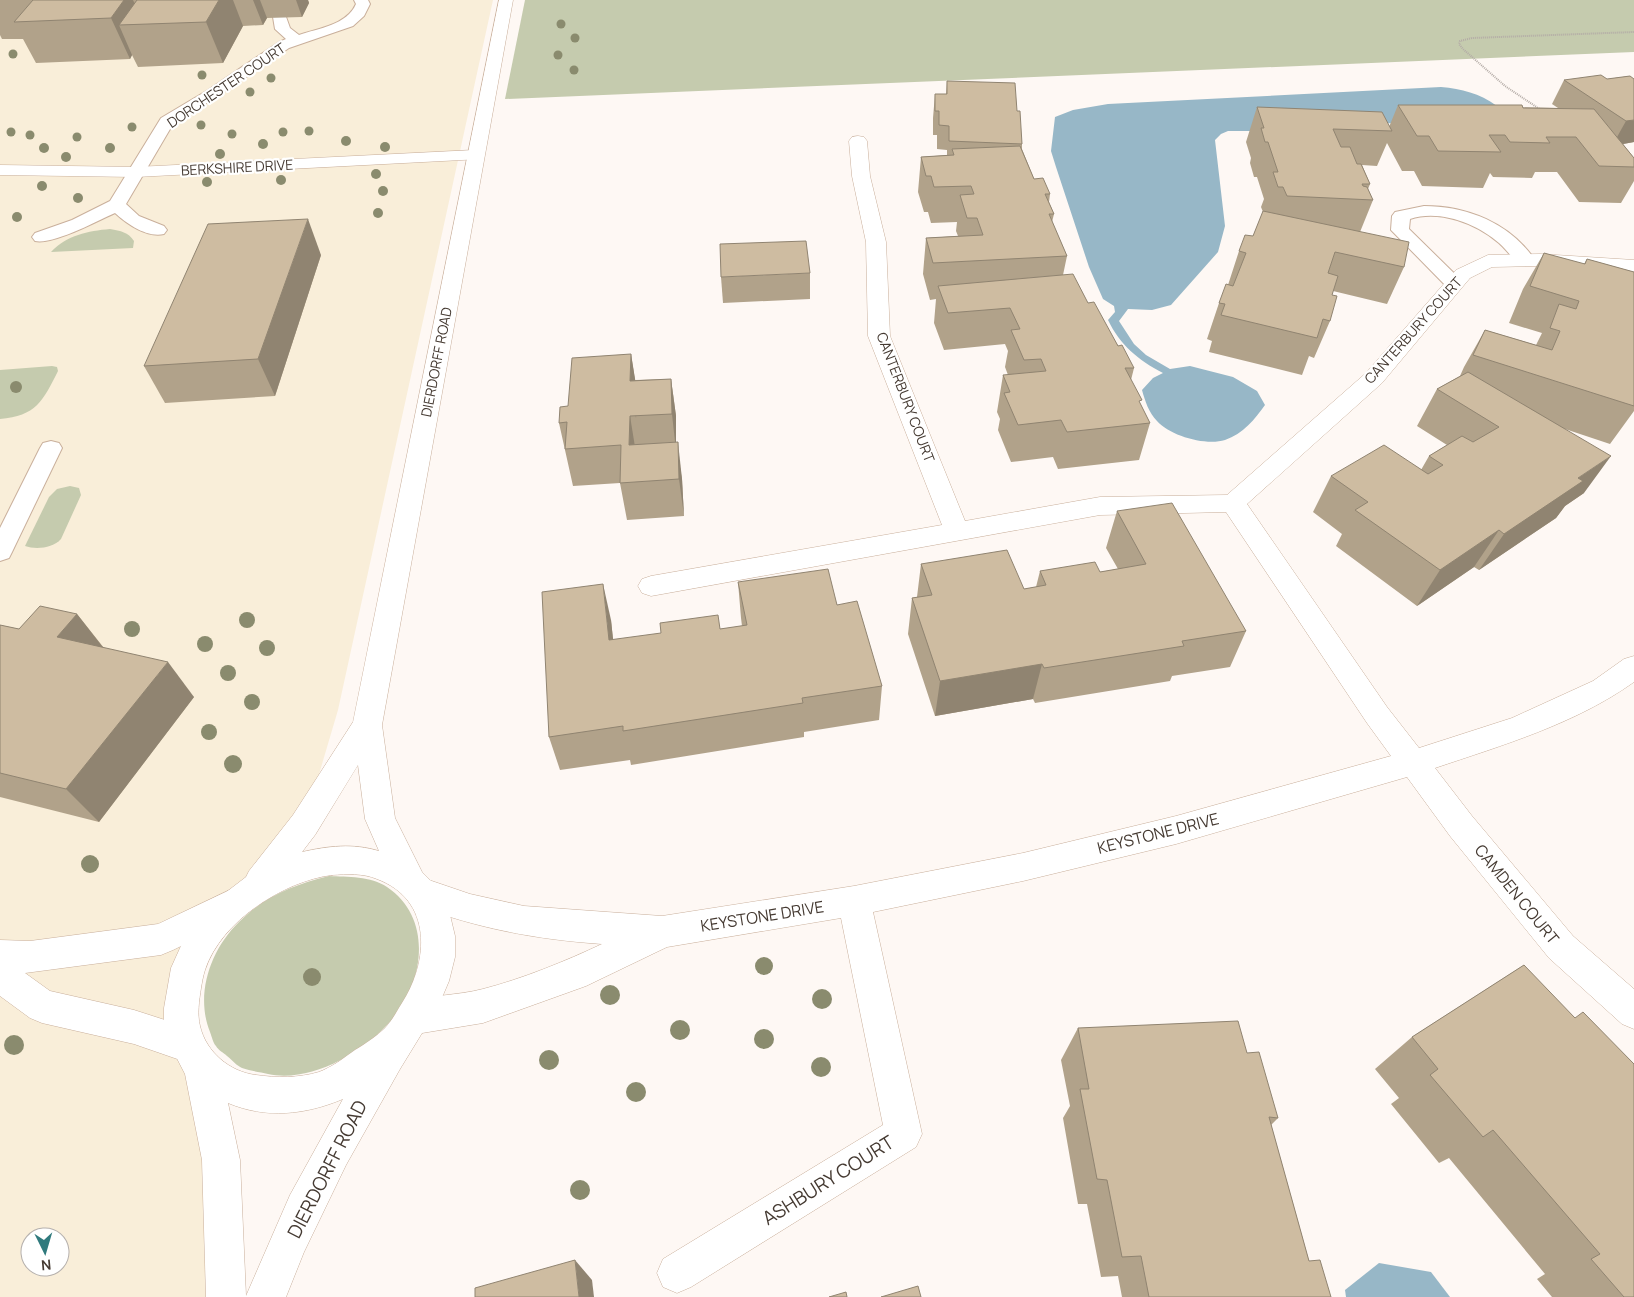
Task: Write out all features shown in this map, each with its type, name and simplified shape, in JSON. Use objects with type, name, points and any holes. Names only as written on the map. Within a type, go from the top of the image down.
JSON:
[{"type":"street","name":"DIERDORFF ROAD","points":[[266,1297],[274,1274],[333,1150],[430,990],[438,964],[437,925],[380,819],[367,725],[506,0]]},
{"type":"street","name":"CANTERBURY COURT","points":[[858,141],[861,176],[876,242],[879,336],[957,531]]},
{"type":"street","name":"BERKSHIRE DRIVE","points":[[0,170],[136,172],[475,155]]},
{"type":"street","name":"CANTERBURY COURT","points":[[1233,503],[1374,378],[1463,274],[1488,261],[1526,260],[1634,266]]},
{"type":"street","points":[[651,586],[1100,506],[1233,503],[1371,707],[1413,762]]},
{"type":"street","name":"KEYSTONE DRIVE","points":[[416,886],[470,909],[524,920],[583,927],[662,932],[854,901],[1023,867],[1176,830],[1413,762],[1521,727],[1603,689],[1634,667]]},
{"type":"street","name":"DIERDORFF ROAD","points":[[226,1297],[222,1160],[194,1056],[182,1025],[181,1004],[189,968],[208,933],[245,895],[304,825],[367,725]]},
{"type":"street","name":"CAMDEN COURT","points":[[1413,762],[1461,826],[1561,947],[1634,1012]]},
{"type":"street","name":"DIERDORFF ROAD","points":[[245,895],[279,875],[303,865],[339,859],[372,861],[392,869],[416,886]]},
{"type":"street","points":[[0,956],[30,957],[161,939],[245,895]]},
{"type":"street","name":"ASHBURY COURT","points":[[677,1273],[903,1134],[854,901]]},
{"type":"street","name":"KEYSTONE DRIVE","points":[[405,1030],[483,1006],[574,974],[662,932]]},
{"type":"street","points":[[0,975],[42,1006],[134,1027],[194,1056]]},
{"type":"street","name":"DIERDORFF ROAD","points":[[194,1056],[231,1089],[270,1097],[314,1092],[357,1072],[405,1030]]},
{"type":"lane","name":"DORCHESTER COURT","points":[[116,205],[167,121],[213,93],[278,48],[297,39],[348,22],[359,14],[363,4],[361,0]]},
{"type":"lane","points":[[280,17],[280,25],[284,31],[297,39]]},
{"type":"lane","points":[[42,237],[78,224],[116,205],[132,220],[158,230]]},
{"type":"lane","points":[[1454,283],[1400,230],[1401,216],[1410,212],[1427,212],[1452,215],[1471,220],[1494,231],[1514,246],[1526,260]]},
{"type":"lane","points":[[0,552],[51,448]]},
{"type":"path","points":[[1546,113],[1505,86],[1463,50],[1458,44],[1460,41],[1472,38],[1634,32]]},
{"type":"shaded area","points":[[0,0],[493,0],[338,710],[304,825],[189,968],[226,1297],[0,1297]]},
{"type":"green space","points":[[525,0],[1634,0],[1634,52],[505,99]]},
{"type":"green space","points":[[110,229],[127,234],[134,241],[133,248],[51,252],[57,246],[78,235]]},
{"type":"green space","points":[[57,367],[58,371],[43,399],[22,414],[0,419],[0,370]]},
{"type":"green space","points":[[70,486],[79,488],[81,495],[61,539],[54,544],[44,547],[34,548],[25,546],[49,497],[57,489]]},
{"type":"green space","points":[[329,876],[359,878],[381,883],[403,901],[413,917],[418,936],[419,955],[409,993],[399,1011],[375,1037],[362,1047],[332,1064],[300,1074],[283,1076],[242,1068],[215,1045],[206,1018],[205,988],[213,959],[229,933],[259,905],[269,898],[303,883]]},
{"type":"water","points":[[1441,87],[1470,92],[1497,106],[1421,125],[1386,123],[1274,131],[1228,131],[1221,134],[1215,140],[1225,226],[1218,252],[1171,305],[1152,310],[1128,309],[1119,321],[1134,344],[1146,355],[1170,369],[1190,366],[1233,377],[1257,391],[1265,405],[1253,421],[1243,430],[1225,440],[1217,442],[1199,441],[1179,435],[1163,426],[1154,418],[1142,390],[1153,378],[1163,373],[1131,351],[1118,337],[1108,320],[1115,312],[1114,306],[1103,299],[1089,267],[1051,151],[1055,117],[1073,110],[1108,104]]},
{"type":"water","points":[[1379,1263],[1431,1272],[1450,1297],[1346,1297],[1345,1290]]},
{"type":"building","points":[[33,0],[124,0],[111,18],[14,22]]},
{"type":"building","points":[[137,0],[219,0],[206,22],[119,25]]},
{"type":"building","points":[[1601,75],[1607,79],[1630,76],[1634,79],[1634,120],[1626,121],[1564,80]]},
{"type":"building","points":[[947,81],[1015,83],[1017,111],[1020,111],[1022,144],[949,141],[949,126],[939,125],[939,111],[935,111],[935,94],[947,94]]},
{"type":"building","points":[[1398,105],[1522,105],[1523,108],[1594,109],[1634,158],[1634,167],[1599,166],[1576,137],[1546,137],[1550,143],[1510,142],[1505,135],[1489,135],[1501,152],[1438,151],[1429,136],[1417,136]]},
{"type":"building","points":[[1257,107],[1382,112],[1392,131],[1333,129],[1341,147],[1350,147],[1357,164],[1361,164],[1370,184],[1362,184],[1367,187],[1373,200],[1287,196],[1283,187],[1278,187],[1273,172],[1278,172],[1268,142],[1265,142],[1261,128],[1264,128]]},
{"type":"building","points":[[1020,146],[1034,179],[1043,178],[1050,194],[1045,194],[1054,214],[1049,214],[1067,256],[933,263],[926,238],[983,235],[977,218],[967,218],[960,195],[974,194],[971,186],[934,187],[931,176],[926,176],[921,157],[954,155],[952,149]]},
{"type":"building","points":[[1263,211],[1409,242],[1404,267],[1335,252],[1328,273],[1338,276],[1332,295],[1337,296],[1330,321],[1323,319],[1317,338],[1221,315],[1225,304],[1219,303],[1226,284],[1233,286],[1246,253],[1239,251],[1245,235],[1253,236]]},
{"type":"building","points":[[308,219],[258,359],[144,366],[208,224]]},
{"type":"building","points":[[806,241],[810,273],[721,277],[720,244]]},
{"type":"building","points":[[1544,253],[1585,264],[1587,259],[1634,272],[1634,406],[1473,355],[1485,330],[1552,350],[1560,331],[1550,328],[1559,304],[1576,309],[1579,301],[1530,286]]},
{"type":"building","points":[[1073,274],[1088,303],[1094,302],[1118,346],[1122,345],[1134,368],[1125,368],[1142,400],[1139,401],[1150,423],[1067,432],[1061,420],[1018,425],[1004,393],[1010,392],[1003,375],[1046,371],[1041,359],[1024,360],[1011,330],[1020,329],[1010,308],[948,313],[938,286]]},
{"type":"building","points":[[631,354],[630,381],[671,379],[672,414],[630,416],[629,445],[678,442],[679,479],[620,483],[621,445],[565,449],[567,422],[559,423],[560,407],[568,406],[572,358]]},
{"type":"building","points":[[1468,372],[1611,456],[1578,478],[1583,481],[1504,534],[1499,530],[1440,570],[1355,510],[1368,502],[1331,476],[1384,445],[1428,474],[1443,465],[1429,456],[1462,436],[1473,442],[1499,427],[1437,389]]},
{"type":"building","points":[[1172,503],[1246,631],[1182,641],[1184,646],[1044,668],[1042,664],[940,681],[912,598],[932,595],[921,564],[1007,550],[1024,589],[1046,585],[1040,571],[1095,562],[1100,572],[1146,564],[1117,511]]},
{"type":"building","points":[[828,569],[837,605],[857,601],[882,686],[802,698],[803,703],[623,731],[623,726],[549,737],[542,592],[603,584],[609,640],[661,633],[660,623],[718,615],[720,629],[747,625],[738,582]]},
{"type":"building","points":[[40,606],[77,614],[57,637],[168,662],[66,789],[0,773],[0,625],[19,629]]},
{"type":"building","points":[[1524,965],[1575,1018],[1583,1012],[1634,1064],[1634,1297],[1624,1297],[1591,1259],[1600,1254],[1493,1130],[1483,1137],[1430,1075],[1438,1069],[1412,1037]]},
{"type":"building","points":[[1238,1021],[1247,1053],[1259,1052],[1278,1118],[1269,1117],[1309,1261],[1320,1260],[1331,1297],[1149,1297],[1141,1256],[1122,1257],[1107,1180],[1097,1179],[1080,1089],[1089,1089],[1078,1028]]},
{"type":"building","points":[[575,1260],[579,1297],[475,1297],[475,1288]]},
{"type":"building","points":[[918,1286],[921,1297],[881,1297]]},
{"type":"building","points":[[846,1292],[847,1297],[829,1297]]}]
